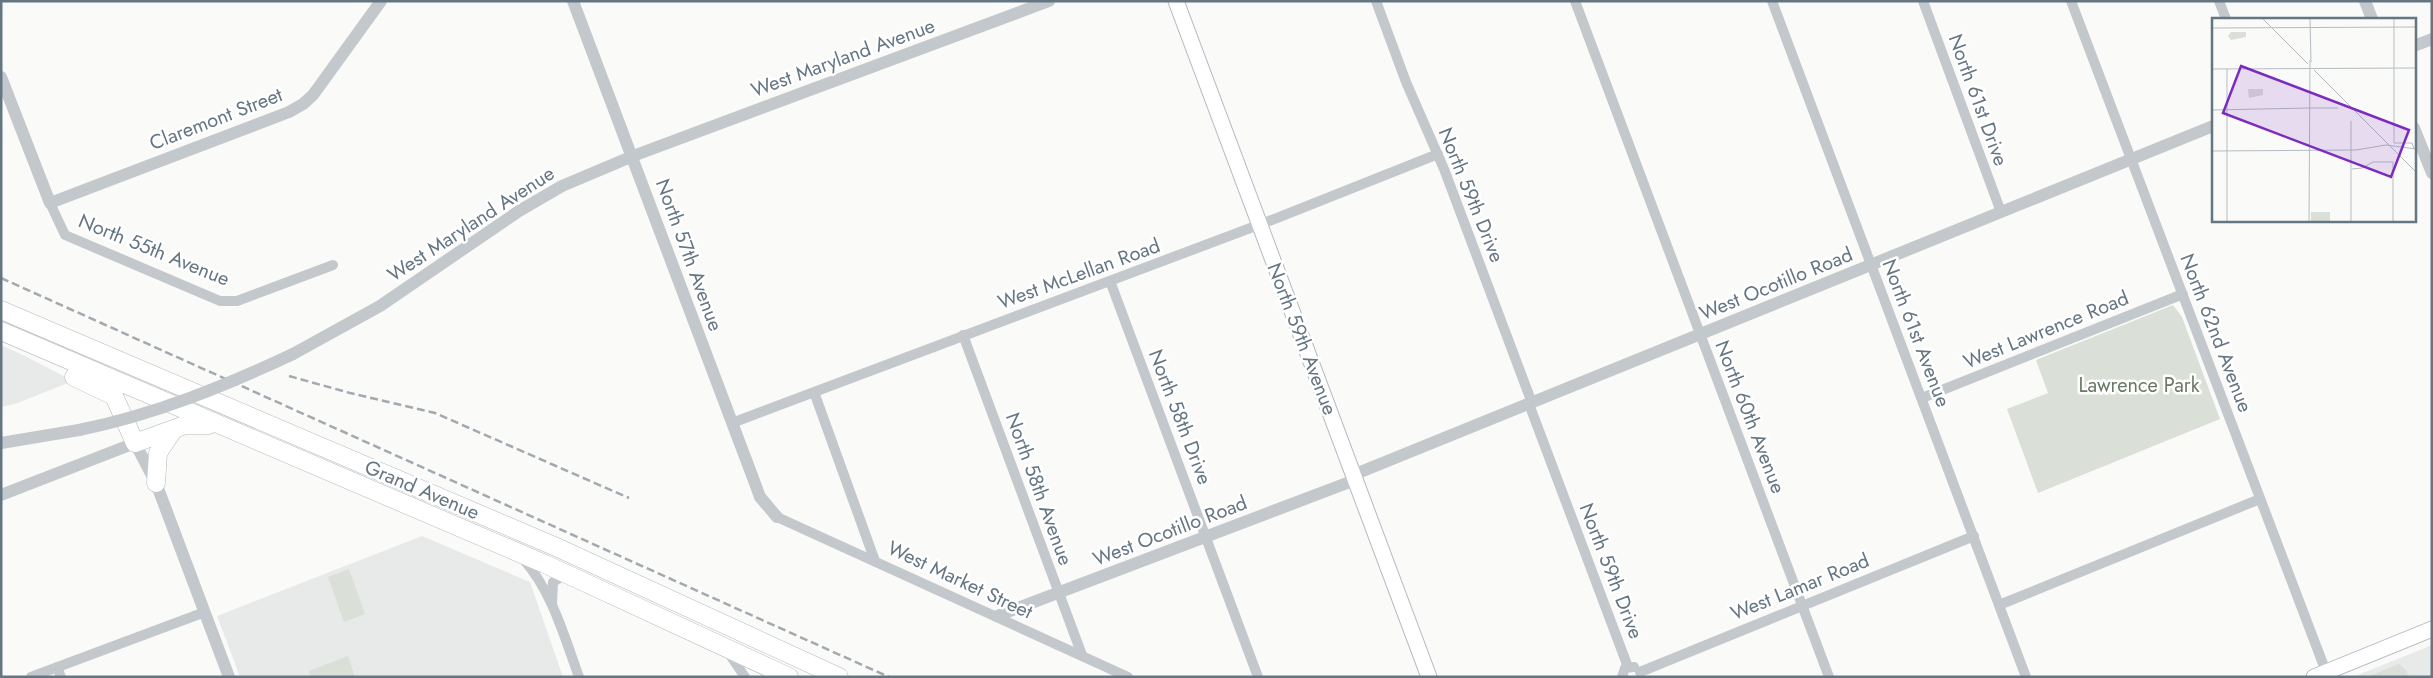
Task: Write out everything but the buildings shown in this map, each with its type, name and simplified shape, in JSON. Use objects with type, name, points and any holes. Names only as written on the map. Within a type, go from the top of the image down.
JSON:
[{"type":"highway","name":"Grand Avenue","points":[[1,310],[554,546],[839,677]]},
{"type":"highway","name":"Grand Avenue","points":[[1,331],[576,578],[789,677]]},
{"type":"highway","points":[[1,340],[44,364],[114,396],[135,443],[174,429],[197,424],[227,429]]},
{"type":"highway","points":[[156,483],[158,453],[174,429]]},
{"type":"main road","name":"North 59th Avenue","points":[[1176,1],[1429,677]]},
{"type":"main road","points":[[2322,675],[2432,629]]},
{"type":"street","name":"Claremont Street","points":[[50,203],[289,112],[303,104],[313,95],[381,1]]},
{"type":"street","name":"North 57th Avenue","points":[[573,1],[760,497],[777,517]]},
{"type":"street","name":"West Maryland Avenue","points":[[1,443],[100,426],[187,399],[293,354],[375,310],[546,194],[633,156],[1049,1]]},
{"type":"street","name":"North 59th Drive","points":[[1376,1],[1406,82],[1438,154],[1628,667]]},
{"type":"street","name":"North 60th Avenue","points":[[1575,1],[1830,677]]},
{"type":"street","name":"North 61st Avenue","points":[[1772,1],[2026,677]]},
{"type":"street","name":"North 61st Drive","points":[[1922,1],[2001,212]]},
{"type":"street","name":"North 62nd Avenue","points":[[2071,1],[2260,499],[2322,675]]},
{"type":"street","points":[[2219,1],[2226,18]]},
{"type":"street","points":[[2365,1],[2372,18]]},
{"type":"street","points":[[2416,45],[2432,39]]},
{"type":"street","name":"North 55th Avenue","points":[[1,77],[50,203],[65,235],[220,301],[237,301],[332,265]]},
{"type":"street","name":"West Ocotillo Road","points":[[998,616],[1206,537],[1354,478],[1530,404],[2212,126]]},
{"type":"street","points":[[2416,133],[2432,173]]},
{"type":"street","name":"West McLellan Road","points":[[732,423],[1259,225],[1438,154]]},
{"type":"street","name":"North 58th Drive","points":[[1110,281],[1258,677]]},
{"type":"street","name":"West Lawrence Road","points":[[1922,398],[2182,294]]},
{"type":"street","name":"North 58th Avenue","points":[[963,335],[1082,655]]},
{"type":"street","points":[[814,392],[876,561]]},
{"type":"street","points":[[1,495],[135,443],[156,483],[230,677]]},
{"type":"street","points":[[1999,605],[2260,499]]},
{"type":"street","name":"West Market Street","points":[[777,517],[998,616],[1128,677]]},
{"type":"street","name":"West Lamar Road","points":[[1640,674],[1803,605],[1974,536]]},
{"type":"street","points":[[518,553],[536,573],[552,605],[579,677]]},
{"type":"street","points":[[552,605],[553,582],[561,577],[576,578]]},
{"type":"street","points":[[31,677],[59,672],[205,612]]},
{"type":"street","points":[[723,646],[745,677]]},
{"type":"street","points":[[1622,677],[1623,670],[1628,667],[1636,668],[1640,674]]},
{"type":"shaded area","points":[[1,345],[73,381],[15,404],[1,407]]},
{"type":"shaded area","points":[[422,536],[530,582],[563,677],[240,677],[217,616]]},
{"type":"shaded area","points":[[2432,645],[2432,677],[2353,677]]},
{"type":"green space","name":"Lawrence Park","points":[[2173,305],[2182,317],[2220,419],[2038,493],[2007,409],[2048,393],[2036,360]]},
{"type":"green space","points":[[349,569],[365,614],[344,622],[328,577]]},
{"type":"green space","points":[[348,656],[355,677],[311,677],[309,671]]},
{"type":"green space","points":[[2399,664],[2406,670],[2409,677],[2367,677]]},
{"type":"railway","points":[[1,278],[889,677]]},
{"type":"railway","points":[[289,376],[435,413],[629,498]]}]
